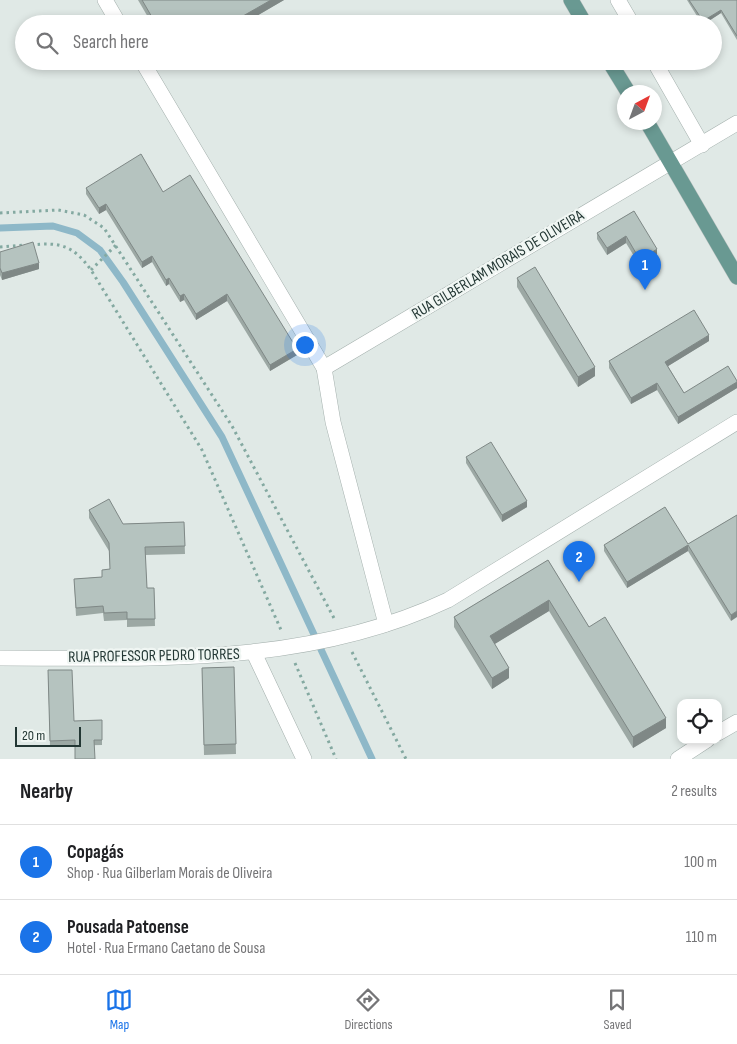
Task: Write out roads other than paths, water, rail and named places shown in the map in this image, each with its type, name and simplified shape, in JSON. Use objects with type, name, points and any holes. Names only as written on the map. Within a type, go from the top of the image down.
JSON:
[{"type":"main road","points":[[571,0],[580,15]]},
{"type":"main road","points":[[615,70],[624,85]]},
{"type":"main road","points":[[652,130],[737,277]]},
{"type":"street","points":[[105,0],[114,15]]},
{"type":"street","points":[[618,0],[627,15]]},
{"type":"street","points":[[147,70],[324,368],[333,422],[386,624]]},
{"type":"street","points":[[659,70],[702,145]]},
{"type":"street","name":"RUA GILBERLAM MORAIS DE OLIVEIRA","points":[[324,368],[737,123]]},
{"type":"street","name":"RUA PROFESSOR PEDRO TORRES","points":[[0,658],[186,658],[254,653],[291,648],[418,614],[448,600],[737,422]]},
{"type":"street","points":[[254,653],[304,759]]},
{"type":"street","points":[[722,731],[737,722]]},
{"type":"street","points":[[678,759],[701,744]]},
{"type":"waterway","points":[[0,228],[53,226],[77,233],[100,250],[123,282],[222,437],[372,759]]},
{"type":"place","name":"Copagás","points":[[645,290]]},
{"type":"place","name":"Pousada Patoense","points":[[579,582]]}]
